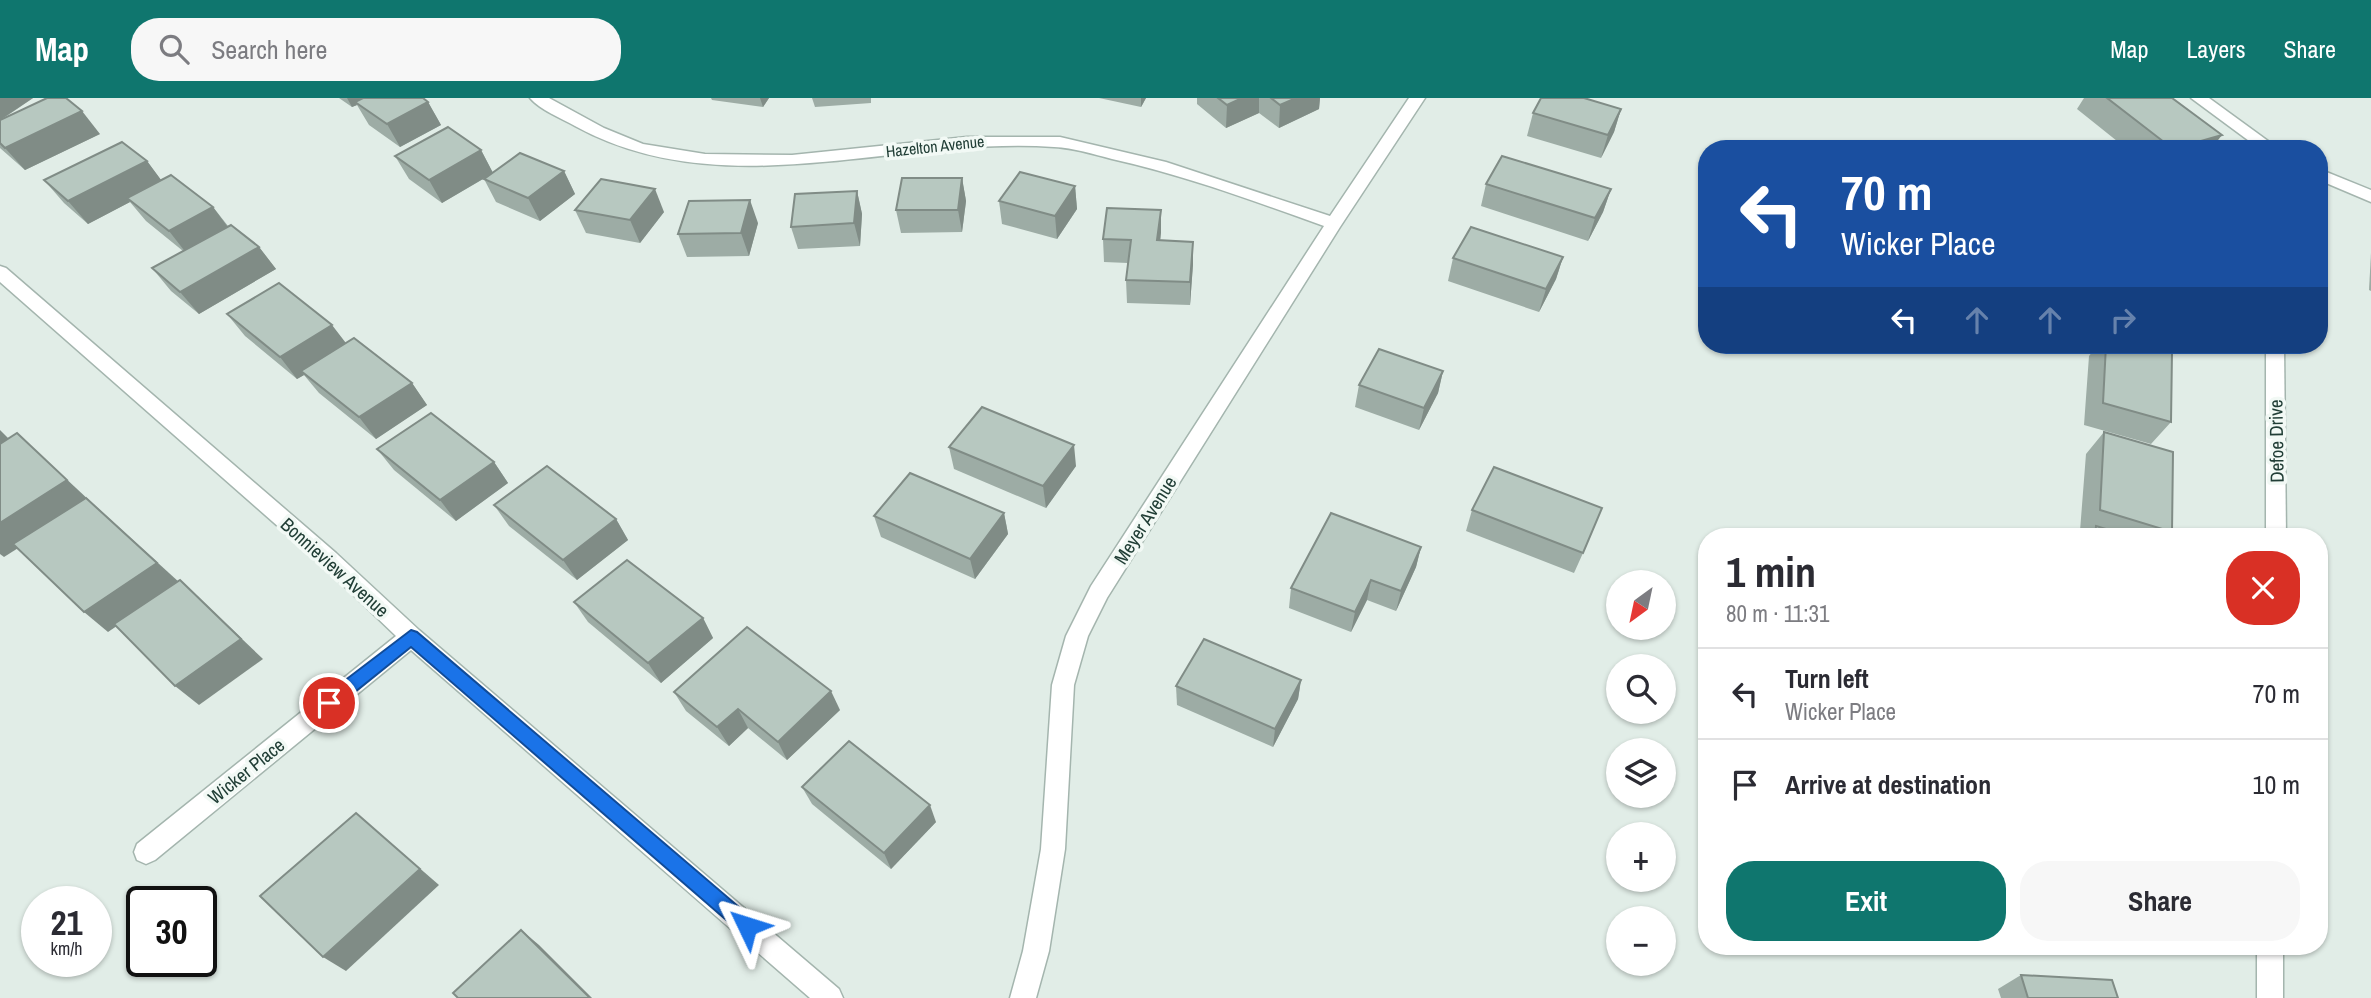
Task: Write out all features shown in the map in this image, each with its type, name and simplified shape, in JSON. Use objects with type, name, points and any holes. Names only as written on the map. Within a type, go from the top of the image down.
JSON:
[{"type":"street","name":"Hazelton Avenue","points":[[538,98],[595,131],[639,148],[722,161],[833,158],[944,143],[997,140],[1056,142],[1189,174],[1334,223]]},
{"type":"street","name":"Meyer Avenue","points":[[1023,998],[1036,951],[1053,849],[1063,685],[1077,636],[1100,592],[1334,223],[1417,98]]},
{"type":"street","points":[[2199,98],[2258,140]]},
{"type":"street","points":[[2328,182],[2371,197]]},
{"type":"street","name":"Bonnieview Avenue","points":[[0,272],[329,559],[411,637],[831,998]]},
{"type":"street","name":"Defoe Drive","points":[[2275,354],[2276,528]]},
{"type":"street","name":"Wicker Place","points":[[146,852],[411,637]]},
{"type":"street","points":[[2270,955],[2270,998]]},
{"type":"building","points":[[47,98],[66,98],[82,111],[5,148],[0,143],[0,120]]},
{"type":"building","points":[[363,98],[423,98],[428,102],[387,124],[355,102]]},
{"type":"building","points":[[1218,98],[1242,98],[1227,105]]},
{"type":"building","points":[[1271,98],[1296,98],[1280,105]]},
{"type":"building","points":[[1541,98],[1584,98],[1621,109],[1608,135],[1533,113]]},
{"type":"building","points":[[2107,98],[2172,98],[2222,135],[2204,140],[2161,140]]},
{"type":"building","points":[[448,127],[481,150],[429,180],[395,156]]},
{"type":"building","points":[[122,142],[147,161],[68,201],[44,180]]},
{"type":"building","points":[[520,153],[564,171],[528,198],[484,179]]},
{"type":"building","points":[[1502,156],[1611,189],[1595,218],[1486,184]]},
{"type":"building","points":[[1020,172],[1075,186],[1055,216],[999,201]]},
{"type":"building","points":[[171,175],[213,207],[169,231],[127,198]]},
{"type":"building","points":[[902,178],[962,178],[958,210],[896,210]]},
{"type":"building","points":[[601,179],[655,189],[630,220],[575,210]]},
{"type":"building","points":[[857,191],[854,223],[791,227],[795,194]]},
{"type":"building","points":[[750,200],[741,233],[678,234],[689,201]]},
{"type":"building","points":[[1107,208],[1161,210],[1157,240],[1193,242],[1190,282],[1126,280],[1131,240],[1103,239]]},
{"type":"building","points":[[231,225],[259,247],[180,292],[152,268]]},
{"type":"building","points":[[1471,227],[1563,257],[1546,289],[1453,258]]},
{"type":"building","points":[[279,283],[332,325],[280,357],[227,314]]},
{"type":"building","points":[[354,338],[412,383],[359,417],[301,371]]},
{"type":"building","points":[[1379,349],[1443,371],[1424,408],[1359,385]]},
{"type":"building","points":[[2106,354],[2172,354],[2171,422],[2103,403]]},
{"type":"building","points":[[982,407],[1074,445],[1043,486],[949,447]]},
{"type":"building","points":[[431,413],[494,462],[440,500],[377,449]]},
{"type":"building","points":[[2104,432],[2173,452],[2172,528],[2159,528],[2100,510]]},
{"type":"building","points":[[17,433],[67,480],[0,523],[0,444]]},
{"type":"building","points":[[547,466],[616,519],[563,560],[494,505]]},
{"type":"building","points":[[1494,467],[1602,508],[1583,553],[1472,510]]},
{"type":"building","points":[[910,473],[1004,513],[970,559],[874,516]]},
{"type":"building","points":[[86,498],[157,563],[84,612],[13,544]]},
{"type":"building","points":[[1331,513],[1421,547],[1401,591],[1371,580],[1355,612],[1291,588]]},
{"type":"building","points":[[627,560],[703,618],[648,663],[574,602]]},
{"type":"building","points":[[180,580],[241,639],[175,686],[114,624]]},
{"type":"building","points":[[747,627],[831,691],[778,742],[738,709],[717,727],[674,692]]},
{"type":"building","points":[[1204,639],[1301,680],[1275,729],[1176,686]]},
{"type":"building","points":[[849,741],[930,805],[884,853],[802,787]]},
{"type":"building","points":[[356,813],[420,869],[323,957],[260,896]]},
{"type":"building","points":[[521,930],[590,998],[458,998],[453,993]]},
{"type":"building","points":[[2021,975],[2112,980],[2118,998],[2028,998]]},
{"type":"route","points":[[329,703],[411,637],[747,926]]}]
